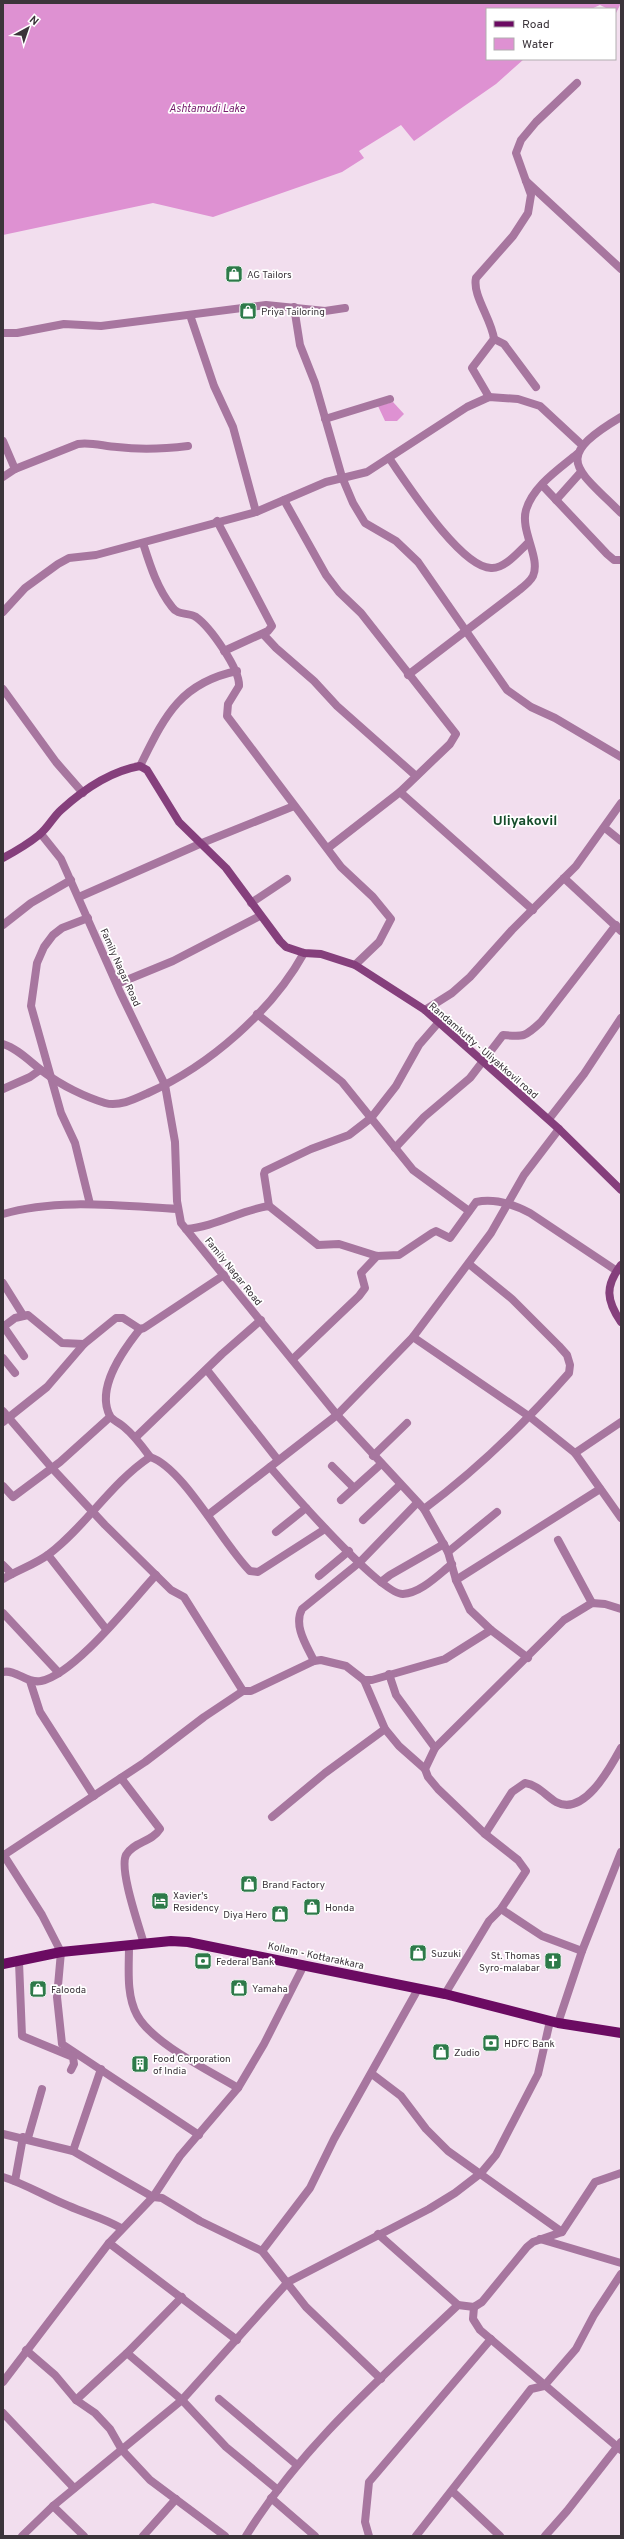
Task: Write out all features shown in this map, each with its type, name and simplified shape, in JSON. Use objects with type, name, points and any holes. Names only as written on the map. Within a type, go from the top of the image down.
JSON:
[{"type":"main road","name":"Kollam - Kottarakkara","points":[[3,1964],[19,1962],[61,1952],[171,1941],[188,1942],[304,1964],[418,1990],[445,1994],[554,2022],[621,2033]]},
{"type":"street","points":[[489,397],[472,368],[494,339],[493,329],[474,284],[480,272],[525,221],[531,204],[531,194],[516,153],[521,140],[536,122],[577,83]]},
{"type":"street","points":[[526,180],[621,269]]},
{"type":"street","points":[[3,333],[17,333],[64,324],[101,326],[266,305],[326,311],[345,308]]},
{"type":"street","points":[[294,307],[300,346],[315,383],[342,477],[353,503],[365,523],[396,541],[418,562],[507,690],[531,707],[555,718],[621,756]]},
{"type":"street","points":[[190,315],[214,386],[233,427],[256,512]]},
{"type":"street","points":[[494,339],[504,344],[536,387]]},
{"type":"street","points":[[3,612],[25,588],[58,564],[70,558],[96,555],[217,521],[256,512],[342,477],[367,472],[467,407],[489,397],[518,399],[540,406],[582,445]]},
{"type":"street","points":[[324,418],[390,399]]},
{"type":"street","points":[[408,675],[518,591],[533,577],[535,567],[528,542],[525,511],[531,498],[542,485],[577,454],[582,445],[621,417]]},
{"type":"street","points":[[3,441],[15,469]]},
{"type":"street","points":[[3,477],[15,469],[78,444],[88,442],[117,447],[157,449],[188,446]]},
{"type":"street","points":[[577,454],[576,462],[581,472],[621,513]]},
{"type":"street","points":[[389,458],[431,518],[478,564],[491,568],[500,566],[528,542]]},
{"type":"street","points":[[556,500],[581,472]]},
{"type":"street","points":[[542,485],[611,557],[617,561],[621,560]]},
{"type":"street","points":[[284,500],[326,575],[339,592],[362,613],[408,675],[452,726],[456,734],[450,744],[400,792],[328,848]]},
{"type":"street","points":[[217,521],[271,623],[271,629],[263,634],[224,651]]},
{"type":"street","points":[[143,543],[151,570],[172,608],[181,614],[196,617],[224,651],[237,671],[239,686],[228,704],[227,716],[294,806],[328,848],[340,867],[373,897],[391,919],[379,942],[355,965]]},
{"type":"street","points":[[263,634],[276,648],[314,681],[337,706],[416,776]]},
{"type":"street","points":[[3,858],[22,848],[41,834],[60,811],[105,779],[129,768],[140,766],[162,724],[178,700],[212,678],[237,671]]},
{"type":"street","points":[[3,689],[56,762],[83,794]]},
{"type":"street","name":"Randamkutty - Uliyakkovil road","points":[[140,766],[147,770],[179,822],[226,868],[260,916],[286,947],[304,953],[321,954],[355,965],[425,1010],[482,1062],[549,1119],[621,1190]]},
{"type":"street","points":[[400,792],[533,910]]},
{"type":"street","points":[[425,1010],[452,993],[470,977],[564,878],[605,828],[621,803]]},
{"type":"street","points":[[79,897],[202,843],[294,806]]},
{"type":"street","points":[[605,828],[621,841]]},
{"type":"street","name":"Family Nagar Road","points":[[41,834],[61,859],[117,984],[166,1085],[175,1142],[177,1209],[181,1223],[293,1358],[337,1415],[373,1456],[424,1509],[448,1552],[456,1580],[470,1610],[491,1630],[528,1658]]},
{"type":"street","points":[[395,1148],[424,1117],[470,1078],[503,1035],[516,1038],[525,1035],[541,1022],[618,928],[564,878]]},
{"type":"street","points":[[251,903],[287,879]]},
{"type":"street","points":[[3,925],[31,903],[71,880]]},
{"type":"street","points":[[117,984],[173,961],[260,916]]},
{"type":"street","points":[[88,918],[62,928],[53,935],[44,947],[37,963],[31,1006],[53,1078],[61,1113],[75,1142],[90,1204]]},
{"type":"street","points":[[3,1044],[11,1046],[40,1070],[53,1078],[95,1099],[114,1104],[135,1099],[166,1085],[213,1055],[257,1014],[292,974],[304,953]]},
{"type":"street","points":[[257,1014],[342,1082],[413,1170],[469,1210]]},
{"type":"street","points":[[439,1022],[419,1045],[396,1086],[371,1118],[349,1135],[268,1168],[264,1174],[269,1206],[318,1244],[339,1244],[377,1256],[399,1255],[436,1231],[450,1238],[476,1202],[484,1200],[508,1203],[542,1220],[619,1268],[609,1283],[610,1298],[621,1322]]},
{"type":"street","points":[[549,1119],[584,1074],[620,1022]]},
{"type":"street","points":[[3,1089],[30,1077],[40,1070]]},
{"type":"street","points":[[208,1515],[337,1415],[412,1337],[469,1264],[491,1233],[524,1175],[559,1129]]},
{"type":"street","points":[[3,1214],[15,1210],[90,1204],[177,1209]]},
{"type":"street","points":[[186,1228],[199,1228],[236,1214],[269,1206]]},
{"type":"street","points":[[293,1358],[359,1296],[365,1288],[361,1273],[377,1256]]},
{"type":"street","points":[[424,1509],[461,1482],[530,1417],[569,1373],[570,1365],[566,1355],[512,1299],[469,1264]]},
{"type":"street","points":[[224,1275],[144,1328],[140,1329],[120,1355],[112,1370],[106,1401],[110,1417],[136,1437],[150,1457],[169,1469],[208,1515],[246,1567],[254,1572],[265,1568],[325,1529]]},
{"type":"street","points":[[3,1283],[23,1315],[34,1319],[62,1343],[84,1344]]},
{"type":"street","points":[[23,1315],[3,1327],[24,1356]]},
{"type":"street","points":[[6,1420],[47,1387],[84,1344],[116,1318],[123,1318],[140,1329]]},
{"type":"street","points":[[136,1437],[261,1320]]},
{"type":"street","points":[[412,1337],[530,1417],[575,1453],[621,1518]]},
{"type":"street","points":[[3,1358],[14,1373]]},
{"type":"street","points":[[207,1370],[278,1460]]},
{"type":"street","points":[[3,1411],[6,1420],[94,1513],[171,1590],[184,1597],[243,1691]]},
{"type":"street","points":[[3,1486],[13,1497],[110,1417]]},
{"type":"street","points":[[575,1453],[621,1422]]},
{"type":"street","points":[[373,1456],[407,1423]]},
{"type":"street","points":[[3,1579],[48,1555],[94,1513],[126,1477],[150,1457]]},
{"type":"street","points":[[341,1500],[381,1464]]},
{"type":"street","points":[[332,1466],[354,1488]]},
{"type":"street","points":[[270,1467],[325,1529],[381,1582],[398,1594],[412,1593],[452,1564]]},
{"type":"street","points":[[363,1520],[400,1485]]},
{"type":"street","points":[[456,1580],[600,1489]]},
{"type":"street","points":[[314,1662],[300,1630],[299,1615],[309,1602],[360,1562],[417,1503]]},
{"type":"street","points":[[276,1532],[306,1508]]},
{"type":"street","points":[[448,1552],[497,1512]]},
{"type":"street","points":[[558,1540],[592,1603]]},
{"type":"street","points":[[381,1582],[390,1575],[444,1544]]},
{"type":"street","points":[[319,1576],[349,1551]]},
{"type":"street","points":[[48,1555],[106,1630]]},
{"type":"street","points":[[3,1565],[12,1574]]},
{"type":"street","points":[[3,1672],[16,1674],[30,1681],[40,1681],[60,1673],[106,1630],[156,1575]]},
{"type":"street","points":[[425,1769],[435,1748],[528,1658],[564,1620],[592,1603],[605,1604],[621,1609]]},
{"type":"street","points":[[3,1613],[60,1673]]},
{"type":"street","points":[[364,1680],[372,1680],[444,1659],[491,1630]]},
{"type":"street","points":[[199,2135],[62,2044],[57,1996],[61,1952],[42,1915],[4,1854],[121,1778],[243,1691],[251,1690],[321,1660],[346,1666],[364,1680],[385,1730],[399,1746],[425,1769],[428,1777],[438,1789],[485,1834],[523,1866],[526,1871],[520,1882],[501,1909],[489,1921],[445,1994]]},
{"type":"street","points":[[389,1674],[396,1695],[435,1748]]},
{"type":"street","points":[[30,1681],[40,1712],[94,1796]]},
{"type":"street","points":[[272,1817],[325,1773],[385,1730]]},
{"type":"street","points":[[485,1834],[512,1792],[525,1783],[534,1786],[566,1806],[578,1802],[599,1781],[621,1748]]},
{"type":"street","points":[[121,1778],[160,1829],[150,1840],[131,1849],[126,1855],[125,1870],[144,1944]]},
{"type":"street","points":[[22,2536],[74,2488],[182,2400],[288,2282],[435,2205],[468,2184],[481,2173],[496,2155],[538,2074],[554,2022],[621,1852]]},
{"type":"street","points":[[501,1909],[542,1936],[582,1951]]},
{"type":"street","points":[[129,1946],[129,1986],[137,2015],[160,2040],[238,2088]]},
{"type":"street","points":[[19,1962],[22,2036],[73,2056],[74,2064],[70,2070]]},
{"type":"street","points":[[4,2378],[121,2228],[153,2197],[180,2156],[238,2088],[264,2044],[304,1964]]},
{"type":"street","points":[[262,2251],[310,2188],[334,2140],[418,1990]]},
{"type":"street","points":[[73,2151],[101,2069]]},
{"type":"street","points":[[372,2074],[401,2096],[438,2141],[562,2232]]},
{"type":"street","points":[[14,2181],[25,2138],[42,2089]]},
{"type":"street","points":[[3,2134],[25,2138],[73,2151],[153,2197],[162,2198],[200,2221],[262,2251],[288,2282],[306,2307],[382,2379]]},
{"type":"street","points":[[378,2234],[458,2305],[474,2307],[482,2302],[527,2247],[540,2239],[562,2232],[595,2182],[621,2173]]},
{"type":"street","points":[[3,2177],[67,2206],[104,2218],[121,2228]]},
{"type":"street","points":[[540,2239],[621,2263]]},
{"type":"street","points":[[109,2243],[237,2340]]},
{"type":"street","points":[[416,2536],[531,2389],[544,2386],[576,2349],[594,2315],[621,2274]]},
{"type":"street","points":[[76,2400],[127,2353],[182,2297]]},
{"type":"street","points":[[246,2536],[271,2498],[323,2435],[382,2379],[402,2356],[458,2305]]},
{"type":"street","points":[[474,2307],[476,2324],[491,2339],[544,2386],[620,2446],[545,2536]]},
{"type":"street","points":[[369,2536],[365,2522],[369,2482],[491,2339]]},
{"type":"street","points":[[26,2350],[55,2375],[76,2400],[95,2413],[110,2428],[122,2450],[150,2480],[225,2536]]},
{"type":"street","points":[[127,2353],[182,2400],[226,2447],[278,2490]]},
{"type":"street","points":[[219,2399],[297,2465]]},
{"type":"street","points":[[3,2413],[74,2488]]},
{"type":"street","points":[[452,2491],[500,2536]]},
{"type":"street","points":[[271,2498],[315,2536]]},
{"type":"street","points":[[143,2536],[176,2499]]},
{"type":"street","points":[[53,2506],[84,2536]]},
{"type":"water","name":"Ashtamudi Lake","points":[[3,3],[621,3],[616,13],[616,8],[606,8],[600,5],[593,8],[486,8],[486,60],[523,60],[496,84],[414,141],[401,125],[359,151],[364,158],[342,172],[213,217],[153,203],[3,235]]},
{"type":"water","points":[[393,402],[404,414],[397,421],[385,421],[378,406]]},
{"type":"place","name":"AG Tailors","points":[[234,274]]},
{"type":"place","name":"Priya Tailoring","points":[[248,311]]},
{"type":"place","name":"Brand Factory","points":[[249,1884]]},
{"type":"place","name":"Xavier's Residency","points":[[160,1901]]},
{"type":"place","name":"Honda","points":[[312,1907]]},
{"type":"place","name":"Diya Hero","points":[[280,1914]]},
{"type":"place","name":"Suzuki","points":[[418,1953]]},
{"type":"place","name":"Federal Bank","points":[[203,1961]]},
{"type":"place","name":"St. Thomas Syro-malabar","points":[[553,1961]]},
{"type":"place","name":"Yamaha","points":[[239,1988]]},
{"type":"place","name":"Falooda","points":[[38,1989]]},
{"type":"place","name":"HDFC Bank","points":[[491,2043]]},
{"type":"place","name":"Zudio","points":[[441,2052]]},
{"type":"place","name":"Food Corporation of India","points":[[140,2064]]},
{"type":"district","name":"Uliyakovil","points":[[525,820]]}]
